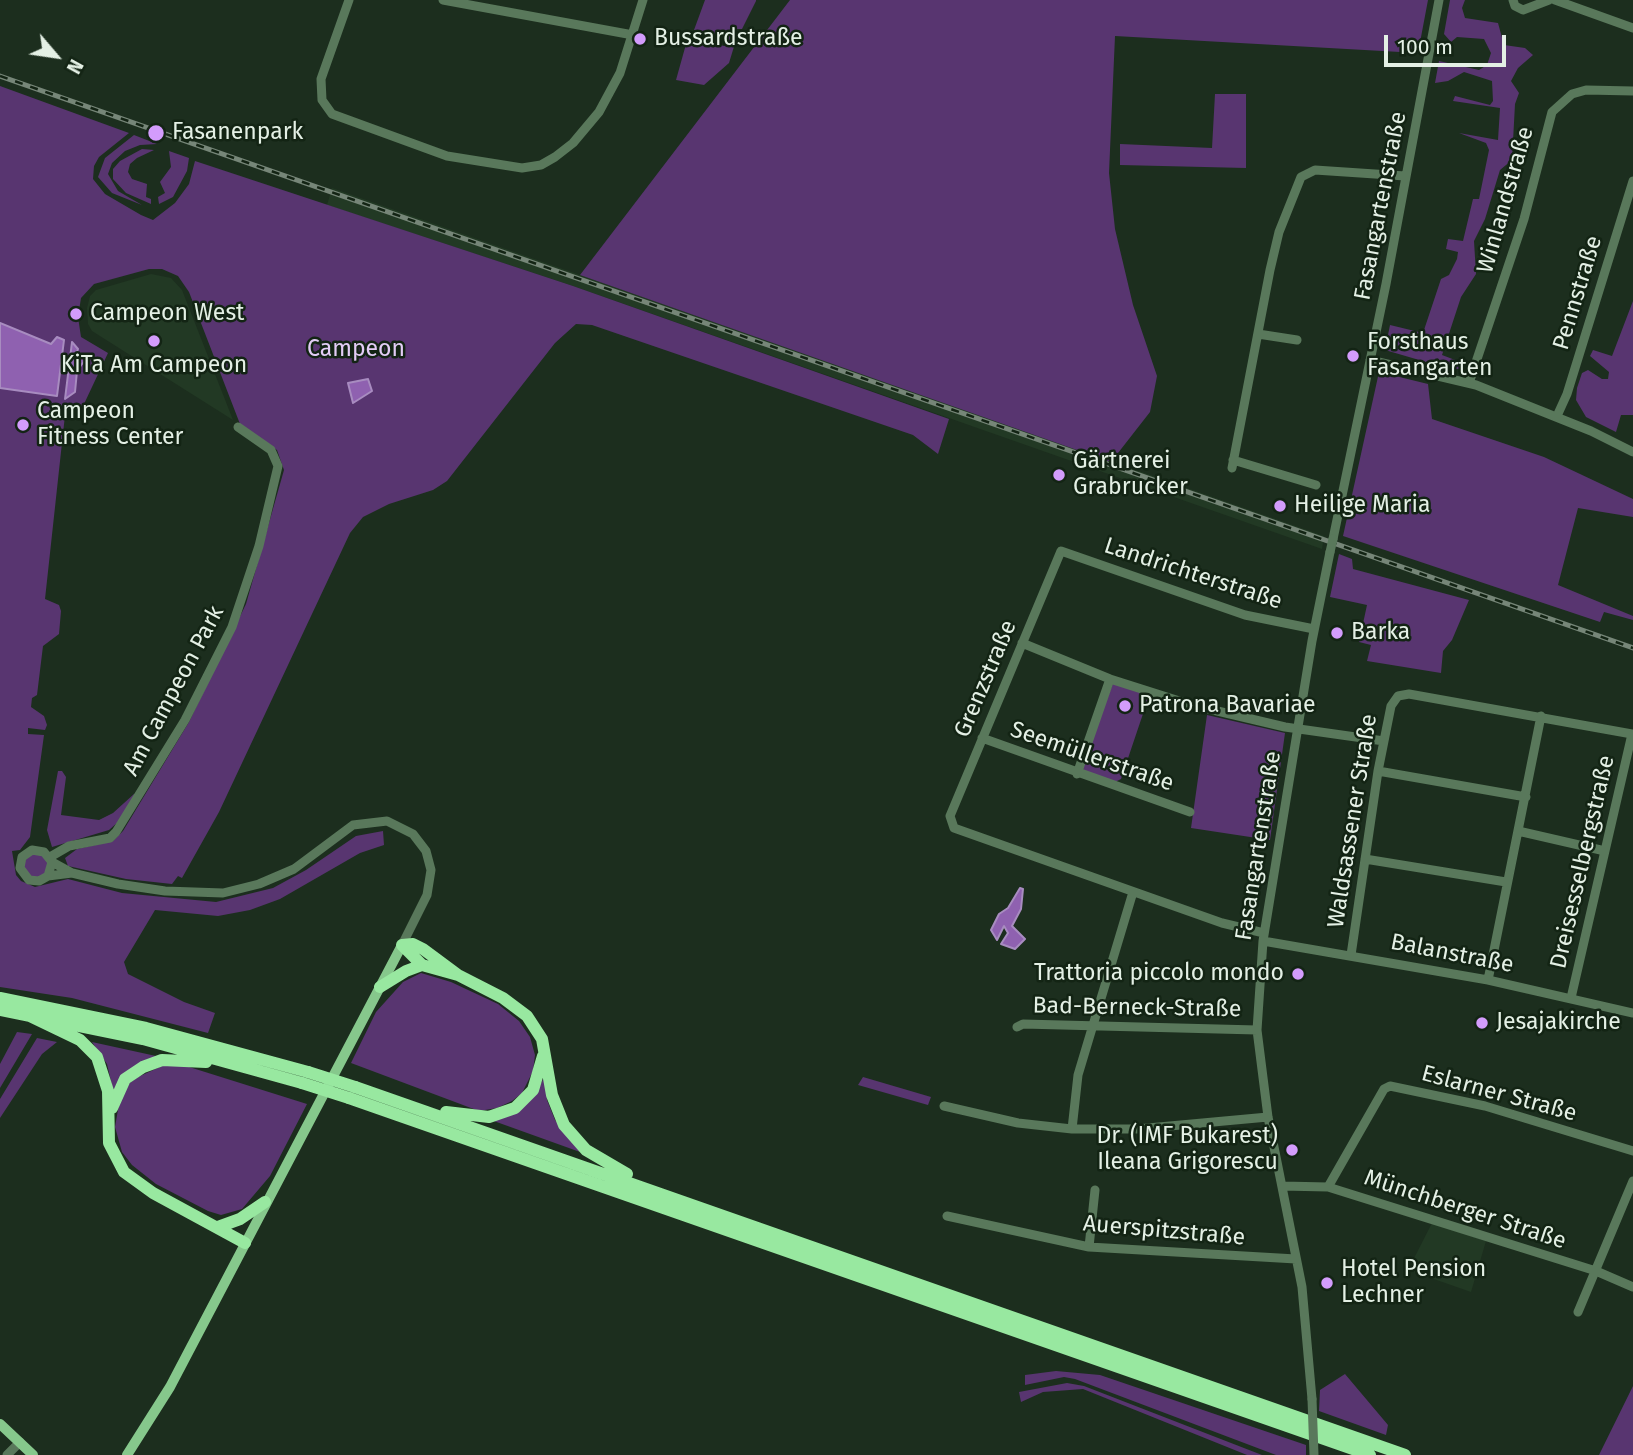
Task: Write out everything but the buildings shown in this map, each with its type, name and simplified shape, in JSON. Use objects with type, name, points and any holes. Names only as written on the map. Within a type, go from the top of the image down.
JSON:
[{"type":"highway","points":[[402,945],[413,944],[458,975],[523,1011],[537,1029],[557,1111],[573,1137],[593,1156],[641,1181],[649,1190]]},
{"type":"highway","points":[[402,945],[422,965],[458,975]]},
{"type":"highway","points":[[380,987],[406,971],[422,965]]},
{"type":"highway","points":[[0,998],[60,1019],[195,1052],[270,1074]]},
{"type":"highway","points":[[0,1010],[31,1009],[60,1019],[203,1042],[352,1092],[1370,1455]]},
{"type":"highway","points":[[60,1019],[90,1048],[103,1067],[108,1091],[106,1132],[112,1154],[131,1178],[153,1194],[245,1243]]},
{"type":"highway","points":[[352,1092],[473,1116],[503,1114],[520,1105],[530,1095],[544,1052]]},
{"type":"highway","points":[[106,1132],[114,1097],[125,1079],[162,1060],[202,1062],[305,1077]]},
{"type":"highway","points":[[403,1104],[1405,1455]]},
{"type":"highway","points":[[218,1227],[240,1219],[265,1202]]},
{"type":"main road","points":[[127,1455],[170,1387],[402,945]]},
{"type":"main road","points":[[0,1424],[33,1455]]},
{"type":"street","points":[[349,0],[321,79],[322,100],[332,114],[447,156],[507,167],[541,165],[573,143],[599,112],[633,35],[643,0]]},
{"type":"street","points":[[443,0],[633,35]]},
{"type":"street","name":"Fasangartenstraße","points":[[1314,1455],[1307,1330],[1268,1117],[1257,1030],[1263,937],[1314,629],[1370,360],[1439,0]]},
{"type":"street","points":[[1513,0],[1515,6],[1523,10],[1549,0]]},
{"type":"street","points":[[1555,0],[1633,28]]},
{"type":"street","name":"Winlandstraße","points":[[1469,383],[1524,219],[1552,112],[1572,94],[1586,90],[1633,91]]},
{"type":"street","points":[[1316,485],[1232,464],[1279,232],[1298,183],[1306,173],[1315,170],[1405,176]]},
{"type":"street","name":"Pennstraße","points":[[1557,416],[1567,394],[1633,181]]},
{"type":"street","points":[[1258,334],[1297,340]]},
{"type":"street","points":[[1370,360],[1469,383],[1557,416],[1633,452]]},
{"type":"street","name":"Am Campeon Park","points":[[51,860],[69,846],[110,838],[121,827],[193,705],[243,602],[275,488],[278,466],[271,450],[238,427]]},
{"type":"street","name":"Landrichterstraße","points":[[1061,551],[1245,615],[1314,629]]},
{"type":"street","name":"Grenzstraße","points":[[951,824],[950,816],[1061,551]]},
{"type":"street","points":[[1022,643],[1110,678],[1205,709],[1298,728],[1384,741]]},
{"type":"street","points":[[1077,774],[1110,678]]},
{"type":"street","name":"Waldsassener Straße","points":[[1351,955],[1378,771],[1391,706],[1398,696],[1409,694],[1541,716]]},
{"type":"street","points":[[1488,980],[1541,716],[1632,734]]},
{"type":"street","name":"Dreisesselbergstraße","points":[[1571,998],[1632,734]]},
{"type":"street","name":"Seemüllerstraße","points":[[982,738],[1190,812]]},
{"type":"street","points":[[1378,771],[1526,797]]},
{"type":"street","points":[[72,873],[48,876],[39,881],[29,880],[22,873],[20,863],[26,852],[32,850],[44,852],[51,860],[72,873],[118,884],[166,891],[223,893],[259,884],[295,869],[354,825],[387,821],[413,834],[426,850],[431,870],[427,895],[402,945]]},
{"type":"street","name":"Balanstraße","points":[[951,824],[954,828],[1263,937],[1488,980],[1633,1013]]},
{"type":"street","points":[[1518,831],[1605,851]]},
{"type":"street","points":[[62,867],[60,858],[69,846]]},
{"type":"street","points":[[1365,859],[1506,882]]},
{"type":"street","points":[[48,876],[51,860]]},
{"type":"street","points":[[1072,1129],[1078,1074],[1133,892]]},
{"type":"street","name":"Bad-Berneck-Straße","points":[[1017,1027],[1023,1024],[1092,1028],[1257,1030]]},
{"type":"street","name":"Eslarner Straße","points":[[1328,1187],[1384,1089],[1390,1086],[1485,1106],[1633,1151]]},
{"type":"street","points":[[944,1105],[1018,1123],[1072,1129],[1126,1129],[1268,1117]]},
{"type":"street","name":"Münchberger Straße","points":[[1282,1186],[1328,1187],[1597,1272],[1633,1287]]},
{"type":"street","points":[[1578,1312],[1632,1186]]},
{"type":"street","points":[[1089,1247],[1095,1190]]},
{"type":"street","name":"Auerspitzstraße","points":[[947,1216],[1089,1247],[1296,1259]]},
{"type":"street","points":[[7,1455],[20,1442]]},
{"type":"shaded area","points":[[332,188],[1324,536],[1322,549],[573,286],[327,205]]},
{"type":"shaded area","name":"KiTa Am Campeon","points":[[151,274],[171,278],[182,290],[233,420],[92,331],[88,324],[87,308],[90,296],[96,290]]},
{"type":"shaded area","points":[[0,323],[51,344],[57,337],[64,340],[57,396],[0,388]]},
{"type":"shaded area","points":[[72,342],[78,349],[77,352],[87,357],[77,371],[75,392],[65,399]]},
{"type":"shaded area","points":[[368,379],[372,391],[353,403],[348,383]]},
{"type":"shaded area","points":[[1020,888],[1023,889],[1021,909],[1012,926],[1025,939],[1015,949],[1001,944],[1008,933],[1004,926],[997,940],[991,930],[999,914],[1008,908]]},
{"type":"shaded area","points":[[1432,1223],[1486,1241],[1471,1292],[1408,1270]]},
{"type":"green space","points":[[705,0],[756,1],[742,29],[735,29],[731,40],[694,30]]},
{"type":"green space","points":[[790,0],[1428,0],[1418,53],[1115,36],[1109,173],[1115,229],[1133,305],[1157,376],[1150,412],[1111,462],[580,275]]},
{"type":"green space","points":[[1450,0],[1465,0],[1462,8],[1465,18],[1498,23],[1504,45],[1525,48],[1533,55],[1518,68],[1511,81],[1519,93],[1515,104],[1512,160],[1500,170],[1485,219],[1474,241],[1476,274],[1461,297],[1442,355],[1463,363],[1463,369],[1450,369],[1385,350],[1390,325],[1423,333],[1441,279],[1449,275],[1457,259],[1458,252],[1446,249],[1448,239],[1463,241],[1473,199],[1479,199],[1489,150],[1486,143],[1459,133],[1498,140],[1500,108],[1453,101],[1455,96],[1490,105],[1493,101],[1492,81],[1464,72],[1448,81],[1435,83],[1439,61],[1479,70],[1487,65],[1491,53],[1484,39],[1457,37],[1451,42],[1444,34]]},
{"type":"green space","points":[[688,37],[724,46],[736,40],[729,63],[704,85],[676,80]]},
{"type":"green space","name":"Campeon","points":[[0,86],[129,133],[99,157],[94,166],[93,179],[105,194],[153,220],[175,203],[189,184],[195,161],[573,286],[949,419],[938,454],[913,435],[592,325],[576,324],[555,343],[447,481],[433,490],[389,504],[363,517],[350,533],[219,812],[182,878],[178,876],[172,884],[126,879],[68,866],[65,858],[77,849],[113,841],[123,831],[189,722],[246,604],[284,470],[277,450],[240,424],[189,292],[178,276],[162,269],[149,269],[94,284],[81,298],[78,317],[81,337],[108,353],[84,404],[81,407],[66,406],[45,599],[59,605],[59,634],[43,646],[37,695],[32,698],[31,707],[44,716],[47,725],[45,730],[28,728],[28,734],[44,735],[30,837],[20,850],[12,851],[16,875],[21,881],[35,887],[68,879],[122,893],[216,902],[273,888],[306,870],[356,836],[383,831],[384,845],[360,853],[280,899],[250,910],[218,916],[155,910],[124,962],[128,974],[184,1002],[215,1013],[208,1033],[72,998],[0,987]]},
{"type":"green space","points":[[1215,94],[1246,94],[1246,168],[1120,165],[1120,144],[1212,148]]},
{"type":"green space","points":[[134,135],[157,144],[140,145],[125,151],[112,163],[108,174],[118,191],[142,205],[112,193],[98,177],[105,158]]},
{"type":"green space","points":[[142,149],[154,150],[137,158],[130,164],[128,172],[132,179],[147,184],[146,197],[151,199],[151,204],[126,193],[113,179],[113,169],[120,161]]},
{"type":"green space","points":[[169,151],[189,158],[187,171],[173,197],[159,204],[158,197],[165,193],[160,182],[171,167]]},
{"type":"green space","points":[[1633,301],[1633,415],[1621,415],[1616,432],[1586,417],[1576,400],[1577,388],[1582,373],[1588,370],[1602,379],[1608,379],[1609,372],[1590,356],[1593,350],[1612,356]]},
{"type":"green space","points":[[1379,372],[1428,384],[1432,419],[1544,457],[1633,499],[1633,517],[1578,508],[1558,585],[1633,616],[1633,620],[1604,612],[1600,622],[1343,536]]},
{"type":"green space","points":[[1339,554],[1352,559],[1353,569],[1469,600],[1452,640],[1443,651],[1441,673],[1367,661],[1371,645],[1359,642],[1367,605],[1330,597]]},
{"type":"green space","points":[[1113,683],[1145,694],[1148,699],[1121,779],[1113,783],[1081,769]]},
{"type":"green space","points":[[1207,715],[1285,733],[1270,840],[1191,828]]},
{"type":"green space","points":[[58,771],[62,771],[66,777],[61,815],[99,820],[113,813],[134,794],[135,797],[109,830],[52,847],[47,830]]},
{"type":"green space","points":[[38,853],[48,860],[47,872],[40,878],[31,877],[23,867],[27,856]]},
{"type":"green space","points":[[421,973],[451,982],[498,1004],[519,1021],[530,1037],[535,1055],[533,1071],[522,1093],[512,1101],[497,1108],[479,1111],[351,1063],[376,1012],[403,982]]},
{"type":"green space","points":[[17,1032],[32,1034],[0,1088],[0,1064]]},
{"type":"green space","points":[[37,1038],[57,1042],[42,1054],[0,1118],[0,1099]]},
{"type":"green space","points":[[92,1042],[156,1056],[125,1075],[113,1090],[107,1064]]},
{"type":"green space","points":[[162,1066],[186,1066],[307,1104],[270,1176],[242,1209],[221,1215],[208,1211],[156,1184],[132,1165],[122,1152],[115,1127],[120,1098],[127,1085]]},
{"type":"green space","points":[[545,1075],[547,1100],[555,1120],[580,1152],[491,1120],[536,1094]]},
{"type":"green space","points":[[863,1077],[931,1097],[928,1105],[858,1085]]},
{"type":"green space","points":[[1056,1371],[1100,1375],[1306,1445],[1306,1455],[1276,1455],[1075,1379],[1064,1377],[1025,1385],[1025,1375]]},
{"type":"green space","points":[[1345,1374],[1388,1425],[1386,1435],[1319,1411],[1320,1390]]},
{"type":"green space","points":[[1067,1383],[1084,1386],[1262,1455],[1247,1455],[1083,1389],[1043,1392],[1021,1402],[1019,1392]]},
{"type":"green space","points":[[1633,1386],[1633,1455],[1599,1455]]},
{"type":"railway","points":[[0,76],[1633,648]]},
{"type":"place","name":"Bussardstraße","points":[[640,39]]},
{"type":"place","name":"Fasanenpark","points":[[156,133]]},
{"type":"place","name":"Campeon West","points":[[76,314]]},
{"type":"place","name":"KiTa Am Campeon","points":[[154,341]]},
{"type":"place","name":"Forsthaus Fasangarten","points":[[1353,356]]},
{"type":"place","name":"Campeon Fitness Center","points":[[23,425]]},
{"type":"place","name":"Gärtnerei Grabrucker","points":[[1059,475]]},
{"type":"place","name":"Heilige Maria","points":[[1280,506]]},
{"type":"place","name":"Barka","points":[[1337,633]]},
{"type":"place","name":"Patrona Bavariae","points":[[1125,706]]},
{"type":"place","name":"Trattoria piccolo mondo","points":[[1298,974]]},
{"type":"place","name":"Jesajakirche","points":[[1482,1023]]},
{"type":"place","name":"Dr. (IMF Bukarest) Ileana Grigorescu","points":[[1292,1150]]},
{"type":"place","name":"Hotel Pension Lechner","points":[[1327,1283]]}]
